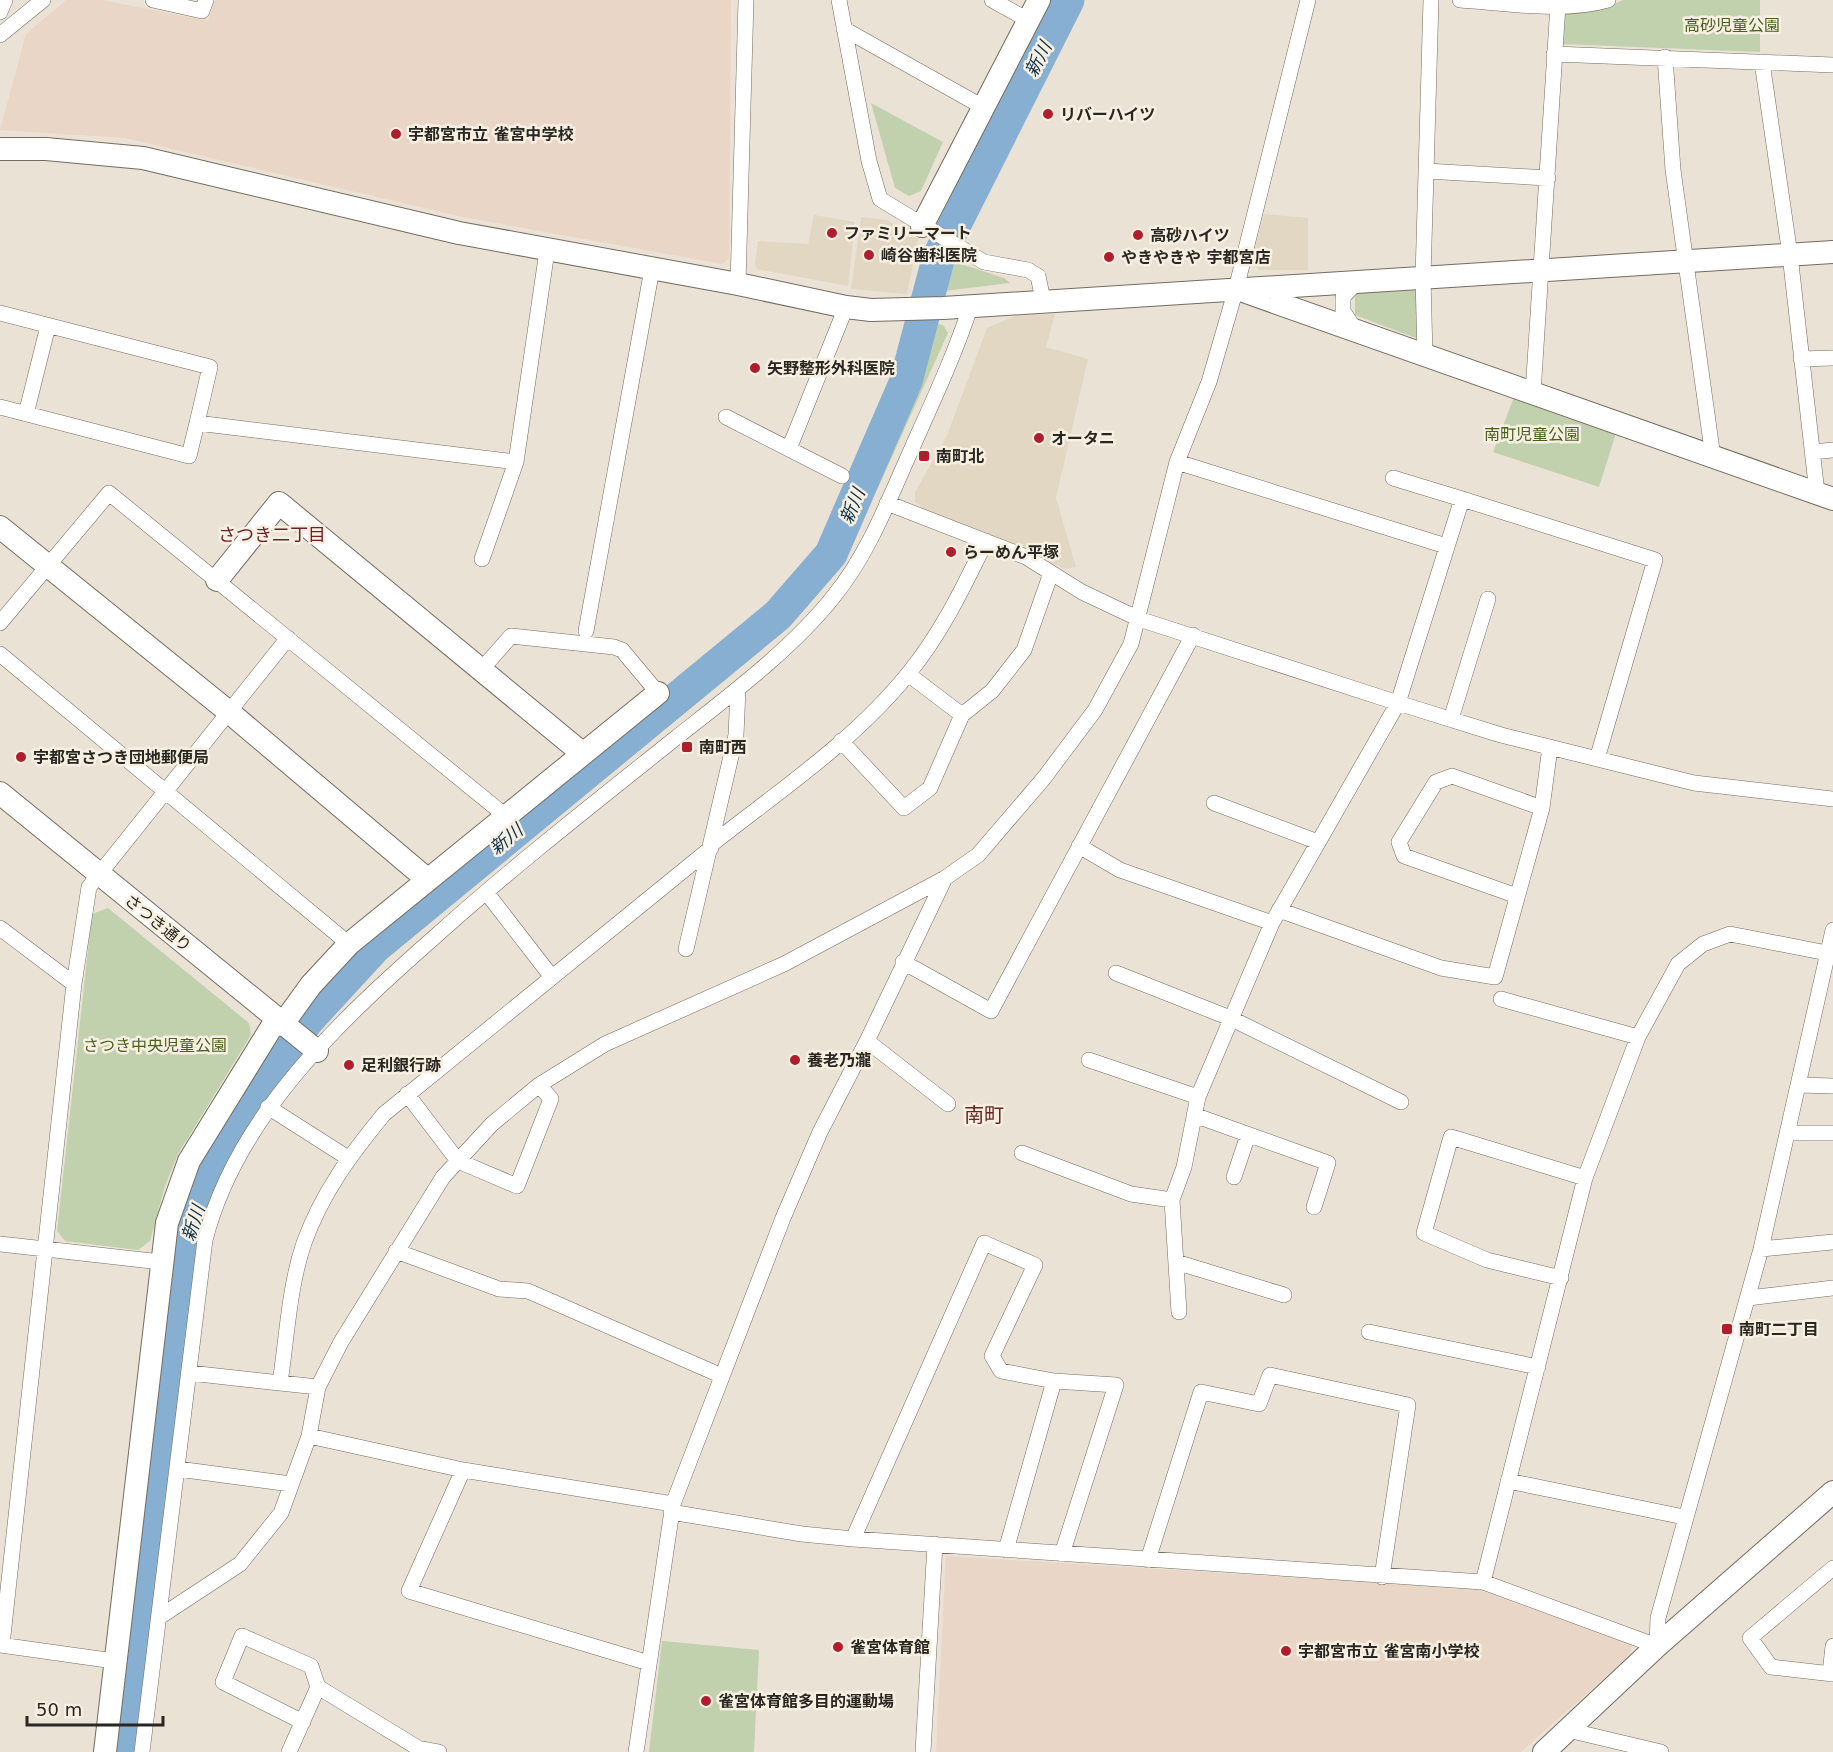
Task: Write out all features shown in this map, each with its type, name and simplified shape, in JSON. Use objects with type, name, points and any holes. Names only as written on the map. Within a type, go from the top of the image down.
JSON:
[{"type":"street","points":[[0,12],[5,0]]},
{"type":"street","points":[[0,35],[43,0]]},
{"type":"street","points":[[153,0],[202,11],[206,0]]},
{"type":"street","points":[[738,284],[746,0]]},
{"type":"street","points":[[839,0],[868,161],[880,199],[984,262],[1028,270],[1038,276],[1043,300]]},
{"type":"street","points":[[922,226],[1033,10],[993,0]]},
{"type":"street","points":[[161,1616],[240,1564],[281,1513],[309,1436],[318,1387],[341,1342],[443,1177],[492,1124],[538,1085],[605,1044],[784,964],[945,878],[978,855],[1044,778],[1095,710],[1131,644],[1139,619],[1177,462],[1209,382],[1236,289],[1308,0]]},
{"type":"street","points":[[1425,356],[1423,278],[1431,0]]},
{"type":"street","points":[[1460,0],[1558,5],[1590,5],[1608,0]]},
{"type":"street","points":[[1533,393],[1558,5]]},
{"type":"street","points":[[844,29],[983,107]]},
{"type":"street","points":[[1554,54],[1833,65]]},
{"type":"street","points":[[1665,57],[1673,170],[1688,261],[1713,457]]},
{"type":"street","points":[[1762,62],[1790,255],[1812,452],[1825,496]]},
{"type":"street","points":[[0,149],[46,149],[143,158],[459,233],[547,251],[738,284],[846,307],[943,308],[1833,252]]},
{"type":"street","points":[[1426,171],[1548,178]]},
{"type":"street","points":[[482,559],[516,462],[547,251]]},
{"type":"street","points":[[586,631],[652,269]]},
{"type":"street","points":[[1356,331],[1343,311],[1342,297],[1357,282]]},
{"type":"street","points":[[1236,289],[1825,496]]},
{"type":"street","points":[[105,1752],[166,1223],[189,1161],[294,1034],[376,989],[486,892],[738,688],[811,622],[834,597],[861,558],[887,503],[960,338],[971,305]]},
{"type":"street","points":[[789,449],[846,307]]},
{"type":"street","points":[[0,313],[210,367],[189,456],[0,407]]},
{"type":"street","points":[[26,414],[48,326]]},
{"type":"street","points":[[1801,359],[1833,358]]},
{"type":"street","points":[[726,417],[842,476]]},
{"type":"street","points":[[197,423],[516,462]]},
{"type":"street","points":[[1812,452],[1833,450]]},
{"type":"street","points":[[1177,462],[1446,546]]},
{"type":"street","points":[[1393,478],[1655,560],[1597,759]]},
{"type":"street","points":[[0,623],[109,493],[507,817]]},
{"type":"street","points":[[1179,1312],[1172,1200],[1184,1167],[1198,1097],[1275,916],[1398,703],[1462,499]]},
{"type":"street","points":[[217,580],[279,503],[582,753]]},
{"type":"street","points":[[887,503],[1026,557],[1082,592],[1139,619],[1398,703],[1550,747],[1694,783],[1833,799]]},
{"type":"street","points":[[0,527],[229,712],[428,880]]},
{"type":"street","points":[[280,1383],[293,1289],[304,1244],[324,1196],[348,1158],[384,1114],[841,741],[875,710],[908,674],[949,616],[986,541]]},
{"type":"street","points":[[841,741],[904,808],[930,788],[962,716],[992,691],[1024,650],[1051,573]]},
{"type":"street","points":[[1450,719],[1488,599]]},
{"type":"street","points":[[903,962],[990,1011],[1193,635]]},
{"type":"street","points":[[142,1752],[161,1616],[200,1277],[210,1220],[226,1177],[268,1107],[311,985],[349,944],[658,693],[622,650],[614,647],[511,636],[481,670]]},
{"type":"street","points":[[114,1661],[1,1645],[47,1249],[74,984],[88,887],[288,638]]},
{"type":"street","points":[[0,654],[167,790],[349,944]]},
{"type":"street","points":[[908,674],[962,716]]},
{"type":"street","points":[[686,950],[736,735],[738,688]]},
{"type":"street","points":[[1078,846],[1120,870],[1442,968],[1495,977],[1542,807],[1550,747]]},
{"type":"street","points":[[1517,896],[1404,856],[1399,842],[1436,782],[1452,776],[1542,807]]},
{"type":"street","name":"さつき通り","points":[[0,793],[294,1034]]},
{"type":"street","points":[[1214,803],[1318,842]]},
{"type":"street","points":[[636,1752],[672,1508],[810,1153],[867,1041],[945,878]]},
{"type":"street","points":[[486,892],[551,976]]},
{"type":"street","points":[[0,928],[74,984]]},
{"type":"street","points":[[1657,1646],[1658,1617],[1684,1517],[1761,1250],[1833,930]]},
{"type":"street","points":[[1483,1582],[1585,1178],[1638,1037],[1678,964],[1703,944],[1730,934],[1827,953]]},
{"type":"street","points":[[1116,973],[1230,1018],[1401,1102]]},
{"type":"street","points":[[1501,999],[1638,1037]]},
{"type":"street","points":[[867,1041],[948,1104]]},
{"type":"street","points":[[1089,1060],[1198,1097]]},
{"type":"street","points":[[407,1094],[458,1161],[517,1186],[551,1099],[538,1085]]},
{"type":"street","points":[[1798,1085],[1833,1086]]},
{"type":"street","points":[[268,1107],[348,1158]]},
{"type":"street","points":[[1194,1115],[1328,1163],[1314,1207]]},
{"type":"street","points":[[1788,1133],[1833,1133]]},
{"type":"street","points":[[1234,1177],[1248,1135]]},
{"type":"street","points":[[1561,1278],[1487,1260],[1424,1233],[1451,1137],[1585,1178]]},
{"type":"street","points":[[1022,1153],[1131,1194],[1172,1200]]},
{"type":"street","points":[[1761,1250],[1833,1242]]},
{"type":"street","points":[[853,1539],[984,1243],[1035,1265],[992,1356],[1000,1371],[1054,1381],[1116,1385],[1062,1554]]},
{"type":"street","points":[[0,1244],[161,1262]]},
{"type":"street","points":[[396,1251],[499,1289],[528,1291],[722,1376]]},
{"type":"street","points":[[1176,1262],[1284,1295]]},
{"type":"street","points":[[1748,1299],[1833,1288]]},
{"type":"street","points":[[1369,1332],[1538,1367]]},
{"type":"street","points":[[189,1373],[318,1387]]},
{"type":"street","points":[[1148,1560],[1201,1392],[1259,1404],[1270,1375],[1408,1405],[1382,1577]]},
{"type":"street","points":[[1006,1550],[1054,1381]]},
{"type":"street","points":[[309,1436],[463,1470],[802,1534],[1382,1577],[1483,1582],[1657,1646]]},
{"type":"street","points":[[178,1469],[291,1484]]},
{"type":"street","points":[[463,1470],[409,1591],[649,1663]]},
{"type":"street","points":[[1508,1481],[1684,1517]]},
{"type":"street","points":[[1544,1752],[1657,1646],[1833,1492]]},
{"type":"street","points":[[923,1752],[935,1544]]},
{"type":"street","points":[[1833,1568],[1750,1638],[1770,1667],[1832,1674],[1833,1646]]},
{"type":"street","points":[[303,1722],[222,1682],[242,1636],[310,1666],[318,1688],[418,1748],[439,1752]]},
{"type":"street","points":[[289,1752],[318,1688]]},
{"type":"street","points":[[1568,1730],[1661,1752]]},
{"type":"shaded area","name":"宇都宮市立 雀宮中学校","points":[[66,0],[102,0],[208,21],[215,0],[731,0],[729,258],[722,264],[463,217],[125,138],[0,130],[26,34]]},
{"type":"shaded area","points":[[1264,214],[1308,218],[1308,270],[1259,270],[1253,264]]},
{"type":"shaded area","points":[[814,215],[855,222],[848,286],[757,269],[755,265],[758,241],[808,244]]},
{"type":"shaded area","points":[[861,217],[887,220],[918,239],[907,294],[851,289]]},
{"type":"shaded area","points":[[1055,314],[1046,347],[1088,359],[1056,498],[1076,567],[1066,569],[926,511],[915,502],[915,492],[946,438],[987,328],[1015,316]]},
{"type":"shaded area","name":"宇都宮市立 雀宮南小学校","points":[[946,1556],[1477,1589],[1632,1645],[1629,1656],[1521,1752],[936,1752]]},
{"type":"green space","name":"高砂児童公園","points":[[1623,0],[1760,0],[1760,52],[1561,44],[1560,11],[1612,5]]},
{"type":"green space","points":[[871,103],[943,142],[921,191],[909,196],[895,188]]},
{"type":"green space","points":[[952,261],[1004,278],[1010,283],[944,291]]},
{"type":"green space","points":[[1420,290],[1421,340],[1355,315],[1355,293]]},
{"type":"green space","points":[[938,324],[943,325],[948,333],[876,492],[913,402]]},
{"type":"green space","name":"南町児童公園","points":[[1514,397],[1616,433],[1599,487],[1493,452]]},
{"type":"green space","name":"さつき中央児童公園","points":[[108,908],[249,1023],[251,1035],[178,1154],[165,1186],[150,1241],[138,1250],[65,1241],[57,1231],[92,914]]},
{"type":"green space","name":"雀宮体育館多目的運動場","points":[[662,1641],[759,1650],[754,1752],[649,1752]]},
{"type":"waterway","name":"新川","points":[[128,1752],[183,1261],[189,1229],[225,1142],[307,1021],[375,947],[778,615],[831,554],[906,381],[939,256],[1068,0]]},
{"type":"place","name":"リバーハイツ","points":[[1048,114]]},
{"type":"place","name":"宇都宮市立 雀宮中学校","points":[[396,134]]},
{"type":"place","name":"ファミリーマート","points":[[832,233]]},
{"type":"place","name":"高砂ハイツ","points":[[1138,235]]},
{"type":"place","name":"崎谷歯科医院","points":[[869,255]]},
{"type":"place","name":"やきやきや 宇都宮店","points":[[1109,257]]},
{"type":"place","name":"矢野整形外科医院","points":[[755,368]]},
{"type":"place","name":"オータニ","points":[[1039,438]]},
{"type":"place","name":"南町北","points":[[924,456]]},
{"type":"place","name":"らーめん平塚","points":[[951,552]]},
{"type":"place","name":"南町西","points":[[687,747]]},
{"type":"place","name":"宇都宮さつき団地郵便局","points":[[21,757]]},
{"type":"place","name":"養老乃瀧","points":[[795,1060]]},
{"type":"place","name":"足利銀行跡","points":[[349,1065]]},
{"type":"place","name":"南町二丁目","points":[[1727,1329]]},
{"type":"place","name":"雀宮体育館","points":[[838,1647]]},
{"type":"place","name":"宇都宮市立 雀宮南小学校","points":[[1286,1651]]},
{"type":"place","name":"雀宮体育館多目的運動場","points":[[706,1701]]},
{"type":"district","name":"さつき二丁目","points":[[272,534]]},
{"type":"district","name":"南町","points":[[984,1115]]}]
